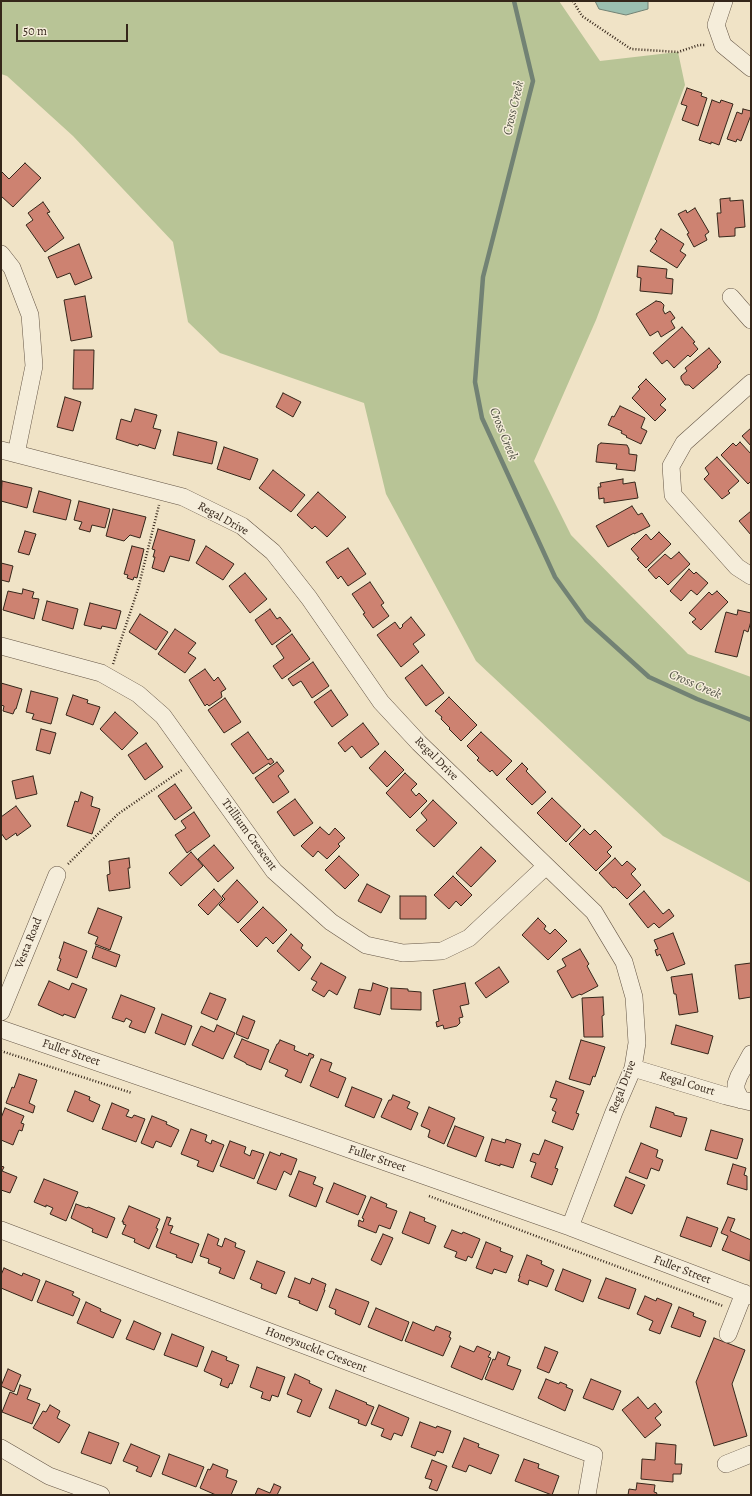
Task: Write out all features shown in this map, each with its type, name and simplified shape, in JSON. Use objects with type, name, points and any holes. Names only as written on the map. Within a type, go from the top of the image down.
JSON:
[{"type":"street","points":[[724,1],[716,25],[723,45],[751,68]]},
{"type":"street","points":[[1,254],[12,268],[30,315],[34,366],[9,452]]},
{"type":"street","points":[[731,297],[751,320]]},
{"type":"street","points":[[751,383],[684,443],[671,466],[673,495],[737,567],[751,576]]},
{"type":"street","name":"Regal Drive","points":[[9,452],[183,497],[242,526],[273,552],[309,598],[381,702],[419,743],[594,912],[624,962],[634,997],[637,1043],[633,1068],[614,1112],[570,1227]]},
{"type":"street","name":"Trillium Crescent","points":[[1,646],[101,673],[138,694],[163,716],[196,760],[274,871],[331,922],[366,945],[403,953],[442,951],[470,938],[546,866]]},
{"type":"street","name":"Vesta Road","points":[[1,1012],[57,874]]},
{"type":"street","name":"Fuller Street","points":[[1,1029],[570,1227],[747,1295]]},
{"type":"street","name":"Regal Court","points":[[746,1101],[736,1090],[736,1084],[751,1054]]},
{"type":"street","name":"Regal Court","points":[[633,1068],[746,1101]]},
{"type":"street","name":"Honeysuckle Crescent","points":[[1,1230],[594,1455],[587,1495]]},
{"type":"street","points":[[728,1334],[747,1295]]},
{"type":"street","points":[[1,1448],[49,1476],[101,1495]]},
{"type":"street","points":[[726,1464],[751,1454]]},
{"type":"path","points":[[573,1],[582,16],[631,49],[678,52],[699,44],[723,45]]},
{"type":"path","points":[[109,677],[138,589],[162,492]]},
{"type":"path","points":[[57,874],[118,814],[196,760]]},
{"type":"path","points":[[1,1051],[135,1094]]},
{"type":"path","points":[[424,1194],[724,1306]]},
{"type":"shaded area","points":[[1,1],[559,1],[600,61],[678,52],[685,85],[596,320],[534,461],[571,535],[688,654],[751,677],[751,883],[663,836],[476,661],[386,494],[364,403],[220,353],[188,322],[173,242],[73,136],[7,76],[1,74]]},
{"type":"shaded area","points":[[595,1],[648,1],[648,9],[626,15],[599,9]]},
{"type":"building","points":[[687,88],[702,93],[701,96],[707,98],[698,126],[682,120],[687,106],[681,104]]},
{"type":"building","points":[[712,100],[720,103],[721,100],[733,104],[719,145],[699,140]]},
{"type":"building","points":[[743,109],[751,111],[751,115],[741,141],[737,139],[736,142],[727,139],[737,112],[742,114]]},
{"type":"building","points":[[25,163],[41,178],[13,207],[1,196],[1,173],[2,172],[9,179]]},
{"type":"building","points":[[730,198],[730,201],[743,200],[745,227],[735,228],[735,236],[719,237],[717,213],[721,213],[720,199]]},
{"type":"building","points":[[43,202],[50,212],[47,213],[64,238],[45,252],[26,225],[33,220],[28,213]]},
{"type":"building","points":[[695,208],[709,232],[705,235],[707,240],[694,247],[687,234],[689,233],[678,214],[686,210],[687,213]]},
{"type":"building","points":[[661,229],[684,244],[680,251],[686,255],[677,268],[650,251],[657,241],[655,239]]},
{"type":"building","points":[[79,244],[92,278],[75,285],[70,273],[57,278],[48,257]]},
{"type":"building","points":[[638,266],[667,269],[666,278],[673,279],[672,294],[640,291],[641,278],[637,277]]},
{"type":"building","points":[[85,296],[92,337],[71,341],[64,300]]},
{"type":"building","points":[[656,301],[661,302],[664,305],[663,310],[665,314],[670,311],[675,318],[671,321],[675,328],[661,337],[658,331],[650,336],[636,314]]},
{"type":"building","points":[[682,327],[695,342],[693,343],[698,349],[690,357],[688,355],[674,368],[667,360],[662,364],[653,353]]},
{"type":"building","points":[[709,348],[721,362],[717,366],[718,367],[693,389],[689,385],[685,385],[681,379],[681,376],[687,371],[685,368]]},
{"type":"building","points":[[74,350],[94,350],[93,389],[73,389]]},
{"type":"building","points":[[646,379],[666,399],[660,405],[666,410],[655,421],[632,398],[640,389],[638,387]]},
{"type":"building","points":[[283,393],[301,402],[293,417],[276,407]]},
{"type":"building","points":[[65,397],[81,402],[73,431],[57,427]]},
{"type":"building","points":[[620,406],[645,418],[641,428],[647,431],[641,444],[626,437],[627,436],[621,433],[622,431],[608,425],[612,416],[614,417]]},
{"type":"building","points":[[135,409],[157,415],[153,428],[161,430],[155,449],[139,444],[138,446],[116,439],[121,419],[131,422]]},
{"type":"building","points":[[751,428],[751,446],[742,436]]},
{"type":"building","points":[[178,432],[217,442],[212,464],[173,455]]},
{"type":"building","points":[[740,442],[751,454],[751,481],[748,484],[721,455],[733,443],[736,446]]},
{"type":"building","points":[[601,443],[627,445],[629,454],[637,455],[635,471],[616,469],[617,464],[596,462],[598,445]]},
{"type":"building","points":[[224,447],[258,459],[250,480],[217,469]]},
{"type":"building","points":[[717,457],[739,481],[728,491],[730,493],[722,499],[704,479],[709,474],[705,468]]},
{"type":"building","points":[[273,470],[305,495],[291,512],[259,488]]},
{"type":"building","points":[[623,479],[623,484],[635,482],[638,498],[604,503],[604,498],[599,499],[598,487],[601,487],[600,483]]},
{"type":"building","points":[[2,481],[32,488],[27,508],[1,501]]},
{"type":"building","points":[[39,491],[71,500],[66,520],[33,512]]},
{"type":"building","points":[[318,492],[346,517],[327,537],[315,526],[312,529],[297,515]]},
{"type":"building","points":[[79,501],[110,509],[105,528],[92,525],[90,532],[79,529],[82,522],[74,520]]},
{"type":"building","points":[[632,506],[638,515],[642,513],[650,526],[608,547],[596,526]]},
{"type":"building","points":[[113,509],[146,517],[140,538],[130,535],[124,541],[106,536]]},
{"type":"building","points":[[751,511],[751,535],[739,521]]},
{"type":"building","points":[[158,529],[195,540],[189,561],[170,556],[164,572],[152,568],[155,550],[152,549]]},
{"type":"building","points":[[25,531],[36,534],[29,555],[18,552]]},
{"type":"building","points":[[659,532],[671,544],[646,568],[637,559],[639,558],[631,549],[646,534],[651,540]]},
{"type":"building","points":[[132,546],[144,549],[137,578],[134,577],[133,580],[127,578],[128,575],[124,574]]},
{"type":"building","points":[[206,546],[234,564],[223,580],[196,563]]},
{"type":"building","points":[[348,548],[366,574],[348,586],[341,576],[338,579],[326,562]]},
{"type":"building","points":[[679,552],[690,564],[668,585],[659,576],[656,579],[648,570],[665,554],[671,559]]},
{"type":"building","points":[[1,563],[13,566],[9,582],[1,580]]},
{"type":"building","points":[[689,569],[694,574],[696,572],[708,583],[697,595],[691,590],[681,601],[670,591]]},
{"type":"building","points":[[245,573],[267,599],[250,613],[229,586]]},
{"type":"building","points":[[370,582],[384,603],[381,605],[389,616],[373,628],[352,594]]},
{"type":"building","points":[[23,589],[34,592],[32,598],[39,599],[34,619],[3,610],[8,591],[22,594]]},
{"type":"building","points":[[717,591],[728,602],[701,630],[692,622],[696,619],[689,613],[709,592],[712,595]]},
{"type":"building","points":[[47,601],[78,609],[73,629],[42,620]]},
{"type":"building","points":[[90,603],[121,611],[116,629],[102,626],[101,629],[84,625]]},
{"type":"building","points":[[270,609],[277,619],[280,617],[291,631],[272,645],[255,620]]},
{"type":"building","points":[[738,610],[751,613],[751,621],[748,632],[744,630],[737,657],[715,652],[726,612],[737,615]]},
{"type":"building","points":[[140,614],[168,632],[156,650],[129,632]]},
{"type":"building","points":[[411,617],[425,635],[413,644],[419,652],[401,667],[377,635],[395,622],[400,629],[403,626],[402,625]]},
{"type":"building","points":[[175,629],[196,643],[188,653],[196,658],[185,673],[158,654]]},
{"type":"building","points":[[292,634],[310,659],[282,679],[273,666],[284,658],[276,646]]},
{"type":"building","points":[[313,662],[329,686],[312,698],[301,681],[293,686],[288,679]]},
{"type":"building","points":[[422,665],[444,693],[426,706],[405,678]]},
{"type":"building","points":[[205,669],[214,681],[218,677],[226,689],[221,692],[222,697],[209,706],[207,704],[205,706],[189,680]]},
{"type":"building","points":[[1,683],[22,689],[13,714],[3,711],[4,706],[1,705]]},
{"type":"building","points":[[331,690],[348,715],[332,727],[314,702]]},
{"type":"building","points":[[31,691],[58,698],[51,724],[32,719],[34,714],[26,712]]},
{"type":"building","points":[[73,695],[88,700],[87,703],[100,707],[93,725],[66,715]]},
{"type":"building","points":[[449,697],[477,725],[461,741],[441,719],[442,717],[435,711]]},
{"type":"building","points":[[225,698],[241,722],[224,733],[208,710]]},
{"type":"building","points":[[115,712],[138,733],[122,750],[100,729]]},
{"type":"building","points":[[363,723],[379,744],[361,758],[352,746],[345,752],[338,743]]},
{"type":"building","points":[[41,729],[56,733],[50,754],[36,750]]},
{"type":"building","points":[[248,732],[268,760],[271,758],[274,762],[270,765],[269,763],[253,774],[231,744]]},
{"type":"building","points":[[481,732],[512,761],[497,776],[492,770],[490,772],[477,760],[479,758],[467,746]]},
{"type":"building","points":[[146,743],[163,767],[145,780],[128,755]]},
{"type":"building","points":[[385,751],[404,770],[387,787],[369,768]]},
{"type":"building","points":[[277,762],[284,771],[278,776],[289,792],[273,803],[255,778]]},
{"type":"building","points":[[522,763],[528,769],[526,771],[546,792],[532,805],[506,779]]},
{"type":"building","points":[[405,773],[417,784],[411,790],[416,796],[419,793],[427,801],[410,818],[386,793]]},
{"type":"building","points":[[33,776],[37,794],[16,799],[12,781]]},
{"type":"building","points":[[175,784],[192,808],[175,820],[158,796]]},
{"type":"building","points":[[81,792],[93,797],[91,806],[100,809],[92,834],[67,826],[75,801],[78,802]]},
{"type":"building","points":[[552,798],[581,826],[566,842],[537,813]]},
{"type":"building","points":[[295,799],[313,823],[294,836],[277,812]]},
{"type":"building","points":[[433,800],[457,823],[434,847],[416,830],[427,820],[421,813]]},
{"type":"building","points":[[16,806],[31,826],[17,836],[16,833],[6,840],[1,833],[1,817]]},
{"type":"building","points":[[194,812],[210,836],[187,853],[175,835],[186,828],[181,821]]},
{"type":"building","points":[[320,827],[329,835],[335,828],[345,838],[338,844],[340,846],[327,859],[318,851],[313,857],[301,846]]},
{"type":"building","points":[[584,829],[590,835],[595,830],[612,847],[607,852],[611,856],[596,871],[569,844]]},
{"type":"building","points":[[214,845],[234,868],[218,882],[198,859]]},
{"type":"building","points":[[481,847],[496,861],[471,887],[456,873]]},
{"type":"building","points":[[191,852],[203,866],[181,886],[169,873]]},
{"type":"building","points":[[339,856],[359,875],[345,889],[325,870]]},
{"type":"building","points":[[129,858],[130,868],[128,868],[130,888],[109,891],[107,875],[110,874],[109,861]]},
{"type":"building","points":[[615,858],[622,866],[627,861],[636,869],[631,874],[641,885],[627,899],[615,887],[613,888],[599,873]]},
{"type":"building","points":[[453,876],[472,895],[461,906],[456,901],[449,909],[434,895]]},
{"type":"building","points":[[237,880],[258,902],[238,923],[219,905],[225,899],[222,896]]},
{"type":"building","points":[[367,884],[390,896],[381,913],[358,901]]},
{"type":"building","points":[[214,889],[223,899],[208,915],[198,905]]},
{"type":"building","points":[[644,891],[663,914],[669,909],[674,916],[659,928],[654,923],[648,928],[629,904]]},
{"type":"building","points":[[400,896],[426,896],[426,919],[400,919]]},
{"type":"building","points":[[263,907],[287,930],[273,944],[266,937],[257,947],[240,930]]},
{"type":"building","points":[[98,908],[122,917],[110,950],[95,944],[98,937],[88,933]]},
{"type":"building","points":[[538,918],[546,926],[544,929],[550,934],[555,929],[567,941],[548,960],[522,935]]},
{"type":"building","points":[[673,933],[685,964],[667,971],[660,954],[657,956],[655,950],[658,949],[654,940]]},
{"type":"building","points":[[291,934],[303,945],[301,948],[311,957],[299,971],[277,951]]},
{"type":"building","points":[[64,942],[87,951],[77,978],[57,970],[61,959],[59,958]]},
{"type":"building","points":[[96,946],[120,955],[116,967],[92,958]]},
{"type":"building","points":[[580,949],[589,964],[587,966],[598,986],[572,998],[557,971],[566,966],[562,959]]},
{"type":"building","points":[[321,963],[346,977],[337,995],[329,990],[324,997],[312,990],[317,982],[311,979]]},
{"type":"building","points":[[751,963],[751,997],[739,999],[735,965]]},
{"type":"building","points":[[499,967],[509,982],[486,998],[475,983]]},
{"type":"building","points":[[692,974],[698,1012],[679,1015],[676,994],[674,994],[671,977]]},
{"type":"building","points":[[49,981],[69,990],[72,983],[87,989],[75,1018],[64,1014],[63,1016],[38,1005]]},
{"type":"building","points":[[373,983],[388,988],[380,1015],[354,1008],[359,989],[371,991]]},
{"type":"building","points":[[465,983],[469,1004],[460,1006],[463,1017],[459,1018],[460,1023],[457,1026],[444,1029],[443,1025],[437,1027],[436,1022],[439,1021],[433,990]]},
{"type":"building","points":[[391,988],[408,989],[408,991],[421,992],[421,1010],[391,1009]]},
{"type":"building","points":[[210,993],[226,999],[217,1020],[201,1013]]},
{"type":"building","points":[[121,995],[155,1008],[145,1033],[129,1027],[132,1021],[126,1018],[124,1022],[112,1018]]},
{"type":"building","points":[[603,997],[603,1037],[584,1037],[582,998]]},
{"type":"building","points":[[162,1014],[192,1026],[185,1045],[155,1033]]},
{"type":"building","points":[[243,1016],[255,1021],[248,1039],[236,1034]]},
{"type":"building","points":[[217,1025],[235,1033],[223,1059],[192,1045],[201,1026],[214,1032]]},
{"type":"building","points":[[676,1025],[713,1036],[708,1054],[671,1044]]},
{"type":"building","points":[[242,1039],[269,1050],[261,1070],[234,1057]]},
{"type":"building","points":[[280,1040],[295,1046],[294,1050],[308,1056],[309,1053],[314,1055],[313,1058],[311,1058],[301,1083],[285,1076],[288,1070],[269,1062]]},
{"type":"building","points":[[581,1040],[605,1047],[595,1077],[593,1076],[590,1085],[569,1079]]},
{"type":"building","points":[[321,1059],[332,1063],[329,1071],[346,1078],[338,1098],[310,1086]]},
{"type":"building","points":[[19,1074],[37,1080],[29,1103],[35,1106],[33,1113],[6,1103]]},
{"type":"building","points":[[556,1081],[584,1091],[576,1113],[579,1114],[573,1130],[552,1122],[556,1112],[552,1110],[557,1099],[550,1097]]},
{"type":"building","points":[[352,1087],[382,1099],[374,1118],[345,1106]]},
{"type":"building","points":[[75,1091],[90,1097],[89,1100],[100,1105],[93,1122],[67,1111]]},
{"type":"building","points":[[393,1095],[410,1102],[407,1108],[418,1113],[411,1130],[381,1117]]},
{"type":"building","points":[[112,1103],[129,1110],[126,1116],[132,1118],[134,1115],[145,1119],[136,1142],[102,1129]]},
{"type":"building","points":[[429,1107],[455,1118],[444,1144],[428,1137],[430,1130],[421,1126]]},
{"type":"building","points":[[656,1107],[674,1113],[674,1115],[687,1118],[681,1137],[650,1127]]},
{"type":"building","points":[[5,1108],[24,1116],[21,1123],[24,1124],[22,1131],[19,1130],[13,1145],[1,1140],[1,1118]]},
{"type":"building","points":[[152,1116],[167,1122],[166,1124],[179,1130],[171,1147],[156,1141],[153,1148],[141,1143]]},
{"type":"building","points":[[455,1126],[484,1137],[476,1157],[447,1146]]},
{"type":"building","points":[[191,1129],[207,1135],[205,1141],[211,1144],[212,1140],[224,1145],[213,1172],[197,1166],[199,1161],[181,1154]]},
{"type":"building","points":[[711,1130],[743,1139],[737,1159],[705,1150]]},
{"type":"building","points":[[492,1139],[505,1143],[506,1139],[521,1144],[513,1168],[500,1164],[500,1166],[485,1161]]},
{"type":"building","points":[[545,1140],[563,1147],[555,1168],[558,1169],[552,1185],[531,1177],[536,1163],[530,1161],[533,1153],[539,1155]]},
{"type":"building","points":[[230,1141],[246,1147],[244,1153],[250,1156],[252,1150],[264,1154],[254,1179],[220,1166]]},
{"type":"building","points":[[641,1143],[658,1150],[656,1157],[663,1160],[659,1171],[651,1168],[647,1179],[629,1172]]},
{"type":"building","points":[[270,1152],[280,1156],[281,1153],[297,1159],[291,1175],[284,1171],[276,1190],[257,1183]]},
{"type":"building","points":[[733,1164],[746,1168],[744,1175],[747,1176],[747,1190],[727,1184]]},
{"type":"building","points":[[1,1166],[4,1167],[2,1171],[17,1177],[10,1193],[1,1190]]},
{"type":"building","points":[[299,1171],[316,1177],[313,1184],[323,1188],[316,1207],[289,1196]]},
{"type":"building","points":[[626,1177],[645,1185],[632,1214],[614,1206]]},
{"type":"building","points":[[44,1179],[78,1192],[66,1221],[50,1214],[53,1208],[34,1202]]},
{"type":"building","points":[[334,1183],[366,1196],[358,1215],[326,1202]]},
{"type":"building","points":[[371,1197],[387,1204],[386,1207],[397,1211],[390,1229],[379,1225],[376,1233],[358,1226],[359,1220],[363,1222],[364,1219],[362,1218]]},
{"type":"building","points":[[76,1204],[87,1208],[88,1207],[115,1218],[107,1238],[92,1232],[93,1229],[71,1218]]},
{"type":"building","points":[[129,1206],[160,1219],[156,1228],[158,1229],[149,1249],[134,1242],[135,1239],[122,1234],[126,1225],[122,1222]]},
{"type":"building","points":[[410,1212],[425,1218],[424,1221],[436,1226],[429,1244],[402,1233]]},
{"type":"building","points":[[167,1217],[171,1218],[168,1225],[173,1226],[170,1233],[199,1244],[192,1263],[176,1257],[177,1255],[156,1247]]},
{"type":"building","points":[[687,1217],[718,1228],[711,1247],[680,1236]]},
{"type":"building","points":[[728,1217],[735,1219],[730,1231],[751,1240],[750,1261],[722,1250],[728,1236],[721,1233]]},
{"type":"building","points":[[452,1230],[462,1234],[463,1232],[480,1239],[472,1258],[468,1256],[466,1261],[455,1257],[457,1252],[444,1247]]},
{"type":"building","points":[[208,1234],[219,1239],[217,1245],[222,1247],[225,1238],[236,1243],[235,1247],[245,1251],[234,1279],[219,1273],[221,1268],[208,1263],[209,1259],[200,1256]]},
{"type":"building","points":[[383,1234],[393,1238],[381,1265],[371,1260]]},
{"type":"building","points":[[486,1242],[501,1248],[500,1251],[513,1256],[506,1273],[494,1269],[492,1274],[476,1268]]},
{"type":"building","points":[[527,1255],[542,1261],[541,1264],[554,1270],[547,1287],[529,1280],[528,1285],[518,1281]]},
{"type":"building","points":[[257,1261],[285,1272],[276,1294],[261,1288],[262,1284],[250,1279]]},
{"type":"building","points":[[4,1268],[22,1276],[23,1273],[40,1280],[32,1301],[1,1288],[1,1275]]},
{"type":"building","points":[[563,1269],[591,1280],[583,1302],[555,1290]]},
{"type":"building","points":[[295,1278],[310,1284],[312,1278],[326,1284],[317,1311],[299,1303],[300,1301],[288,1297]]},
{"type":"building","points":[[606,1278],[636,1289],[629,1309],[598,1298]]},
{"type":"building","points":[[46,1281],[74,1292],[72,1295],[80,1299],[73,1316],[37,1302]]},
{"type":"building","points":[[336,1289],[369,1302],[360,1325],[335,1314],[336,1310],[329,1307]]},
{"type":"building","points":[[645,1296],[656,1301],[657,1298],[672,1304],[660,1334],[649,1330],[653,1321],[637,1314]]},
{"type":"building","points":[[86,1302],[101,1309],[100,1311],[121,1320],[113,1338],[77,1323]]},
{"type":"building","points":[[679,1307],[694,1313],[693,1316],[706,1321],[700,1337],[671,1327]]},
{"type":"building","points":[[376,1308],[409,1322],[402,1341],[368,1327]]},
{"type":"building","points":[[134,1321],[161,1333],[154,1350],[126,1339]]},
{"type":"building","points":[[413,1322],[434,1331],[436,1326],[451,1332],[449,1337],[451,1338],[443,1356],[405,1341]]},
{"type":"building","points":[[172,1334],[204,1347],[197,1367],[164,1355]]},
{"type":"building","points":[[714,1338],[745,1350],[732,1384],[747,1436],[714,1446],[696,1382]]},
{"type":"building","points":[[460,1346],[474,1352],[477,1346],[491,1352],[488,1357],[491,1358],[482,1380],[451,1367]]},
{"type":"building","points":[[545,1347],[558,1352],[549,1373],[537,1368]]},
{"type":"building","points":[[212,1351],[227,1357],[226,1360],[239,1365],[232,1384],[230,1383],[228,1388],[220,1385],[222,1379],[204,1371]]},
{"type":"building","points":[[498,1352],[510,1357],[507,1365],[521,1370],[513,1390],[485,1379],[493,1359],[495,1360]]},
{"type":"building","points":[[257,1367],[285,1377],[278,1397],[272,1395],[270,1401],[261,1398],[263,1392],[250,1387]]},
{"type":"building","points":[[8,1369],[21,1375],[14,1392],[1,1386]]},
{"type":"building","points":[[295,1374],[322,1389],[310,1417],[297,1412],[302,1400],[287,1394]]},
{"type":"building","points":[[546,1379],[559,1384],[560,1382],[573,1390],[565,1411],[538,1398]]},
{"type":"building","points":[[591,1379],[621,1391],[613,1410],[583,1398]]},
{"type":"building","points":[[20,1385],[31,1389],[27,1399],[40,1404],[32,1424],[2,1412],[10,1392],[17,1395]]},
{"type":"building","points":[[336,1390],[374,1407],[366,1426],[358,1423],[359,1420],[329,1408]]},
{"type":"building","points":[[638,1397],[648,1409],[655,1403],[662,1412],[655,1418],[661,1425],[645,1438],[622,1410]]},
{"type":"building","points":[[50,1405],[60,1411],[57,1418],[70,1425],[59,1443],[33,1428],[43,1411],[46,1412]]},
{"type":"building","points":[[379,1405],[409,1418],[402,1436],[394,1433],[391,1440],[381,1436],[384,1429],[371,1424]]},
{"type":"building","points":[[420,1422],[436,1428],[437,1426],[451,1431],[443,1453],[437,1451],[435,1456],[411,1447]]},
{"type":"building","points":[[89,1432],[119,1443],[111,1464],[81,1453]]},
{"type":"building","points":[[464,1438],[479,1444],[478,1447],[499,1455],[491,1474],[469,1465],[466,1472],[452,1467]]},
{"type":"building","points":[[656,1443],[676,1445],[675,1464],[682,1464],[681,1474],[673,1474],[673,1482],[641,1479],[642,1459],[655,1460]]},
{"type":"building","points":[[131,1444],[160,1456],[151,1477],[136,1471],[138,1467],[123,1461]]},
{"type":"building","points":[[169,1454],[204,1467],[196,1487],[162,1474]]},
{"type":"building","points":[[524,1459],[539,1464],[538,1468],[559,1476],[552,1495],[515,1481]]},
{"type":"building","points":[[432,1460],[447,1466],[437,1491],[429,1488],[432,1480],[425,1478]]},
{"type":"building","points":[[213,1464],[228,1470],[226,1477],[237,1481],[231,1495],[216,1495],[200,1488],[208,1469],[210,1470]]},
{"type":"building","points":[[637,1483],[655,1485],[654,1492],[657,1493],[656,1495],[628,1495],[629,1489],[636,1490]]},
{"type":"building","points":[[274,1484],[281,1487],[277,1495],[255,1495],[258,1488],[270,1493]]},
{"type":"waterway","name":"Cross Creek","points":[[514,1],[533,81],[483,277],[475,382],[482,418],[555,577],[586,620],[649,677],[697,699],[751,720]]}]
